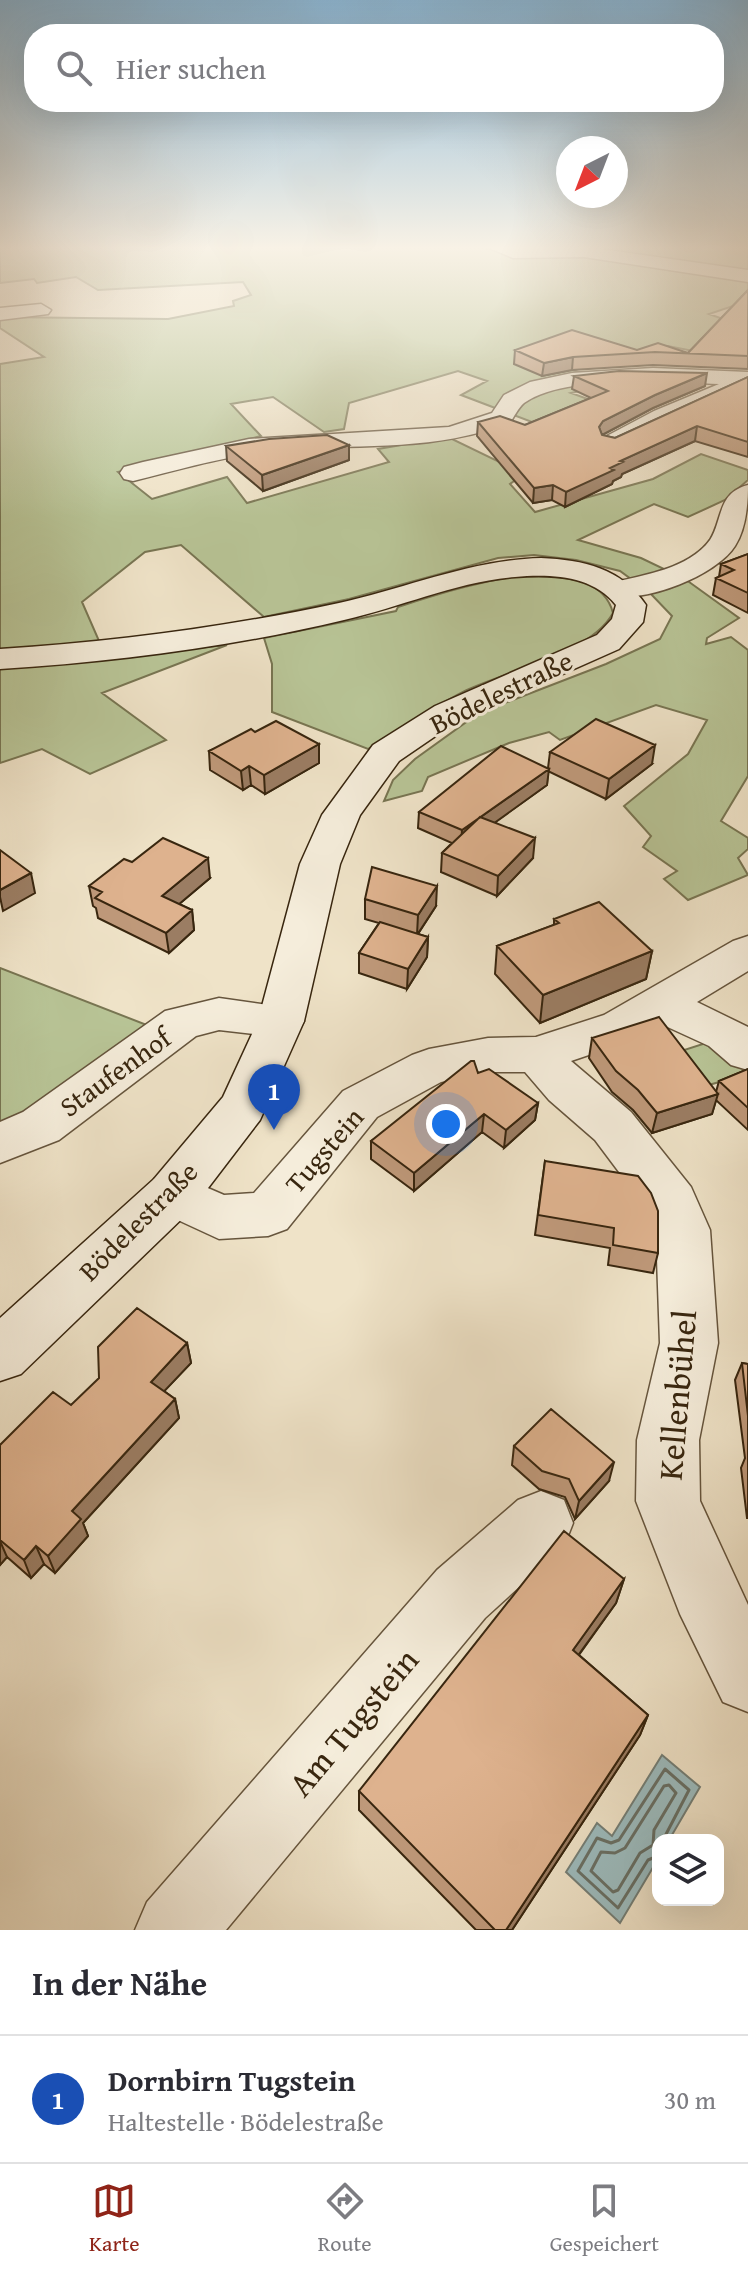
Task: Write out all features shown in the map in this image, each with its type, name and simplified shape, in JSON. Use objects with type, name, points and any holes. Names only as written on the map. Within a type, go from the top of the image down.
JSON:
[{"type":"street","points":[[133,473],[233,446],[321,440],[411,441],[451,433],[501,418],[505,406],[529,392],[586,377],[639,375],[748,380]]},
{"type":"street","points":[[612,443],[662,416],[748,380]]},
{"type":"street","points":[[0,659],[110,651],[227,635],[349,610],[511,568],[568,569],[595,575],[622,589],[659,582],[697,564],[723,543],[733,510],[748,493]]},
{"type":"street","name":"Bödelestraße","points":[[0,1355],[173,1194],[243,1107],[281,1021],[320,864],[341,815],[386,753],[447,713],[608,642],[627,622],[631,605],[622,589]]},
{"type":"street","name":"Tugstein","points":[[173,1194],[219,1217],[268,1214],[360,1104],[429,1067],[488,1055],[537,1054],[620,1027],[748,951]]},
{"type":"street","points":[[659,1004],[725,1034],[748,1053]]},
{"type":"street","name":"Staufenhof","points":[[0,1143],[41,1126],[181,1023],[219,1014],[281,1021]]},
{"type":"street","name":"Kellenbühel","points":[[537,1054],[566,1087],[622,1137],[672,1202],[683,1230],[689,1343],[668,1440],[668,1501],[704,1590],[748,1677]]},
{"type":"street","name":"Am Tugstein","points":[[175,1930],[461,1594],[541,1523]]},
{"type":"green space","points":[[14,337],[726,337],[693,351],[668,346],[635,357],[528,355],[596,378],[638,378],[571,393],[599,403],[545,427],[461,395],[487,381],[458,371],[349,403],[344,429],[324,432],[273,397],[231,404],[261,436],[118,472],[152,499],[227,477],[247,503],[389,462],[378,449],[448,437],[524,474],[510,484],[535,512],[653,479],[701,454],[748,470],[748,480],[725,500],[688,517],[654,504],[578,540],[641,558],[685,579],[739,618],[707,638],[706,644],[731,637],[748,650],[748,776],[721,821],[748,838],[748,849],[738,858],[748,875],[688,900],[664,879],[677,871],[643,847],[651,836],[624,806],[688,754],[707,720],[656,705],[560,740],[549,732],[509,743],[428,777],[422,791],[384,801],[393,780],[415,759],[479,713],[606,664],[660,639],[672,616],[650,593],[620,571],[576,560],[534,555],[498,558],[349,599],[264,617],[181,545],[145,552],[82,602],[106,657],[227,645],[102,693],[166,740],[90,774],[42,749],[0,763],[0,364],[44,357]]},
{"type":"green space","points":[[534,574],[570,578],[592,586],[608,601],[613,613],[602,628],[567,651],[463,692],[368,749],[272,712],[272,664],[264,638],[396,611],[398,607],[465,587]]},
{"type":"green space","points":[[0,968],[157,1029],[0,1129]]},
{"type":"green space","points":[[712,1041],[748,1067],[748,1074],[705,1086],[678,1052]]},
{"type":"water","points":[[662,1755],[700,1787],[673,1834],[652,1834],[652,1869],[620,1923],[566,1872],[597,1823],[612,1836]]},
{"type":"building","points":[[552,337],[595,337],[637,350],[658,343],[688,353],[703,337],[748,337],[748,356],[655,352],[573,357],[544,363],[515,350]]},
{"type":"building","points":[[619,371],[707,373],[603,421],[599,427],[602,435],[615,438],[748,377],[748,442],[697,426],[620,461],[623,462],[610,468],[614,470],[566,492],[553,485],[534,488],[478,422],[500,416],[525,425],[608,391],[574,376]]},
{"type":"building","points":[[327,435],[349,445],[262,475],[226,446],[269,439]]},
{"type":"building","points":[[748,554],[748,593],[716,578],[734,570],[721,564]]},
{"type":"building","points":[[596,719],[655,745],[609,779],[550,752]]},
{"type":"building","points":[[276,721],[319,744],[264,775],[249,766],[241,771],[209,751],[251,729],[255,732]]},
{"type":"building","points":[[501,746],[549,769],[462,830],[419,812]]},
{"type":"building","points":[[480,817],[535,838],[498,876],[442,853]]},
{"type":"building","points":[[163,838],[208,858],[162,896],[192,910],[166,933],[95,898],[102,892],[89,886],[124,859],[132,862]]},
{"type":"building","points":[[0,850],[31,873],[0,890]]},
{"type":"building","points":[[372,867],[437,886],[418,915],[365,899]]},
{"type":"building","points":[[599,902],[652,951],[543,995],[497,946],[559,923],[554,919]]},
{"type":"building","points":[[380,922],[428,937],[408,969],[359,953]]},
{"type":"building","points":[[659,1017],[718,1094],[657,1113],[638,1090],[616,1071],[592,1038]]},
{"type":"building","points":[[474,1061],[478,1073],[489,1069],[538,1103],[506,1130],[484,1114],[414,1173],[371,1141]]},
{"type":"building","points":[[748,1069],[748,1108],[719,1081]]},
{"type":"building","points":[[545,1161],[638,1176],[651,1193],[658,1211],[658,1253],[613,1245],[614,1228],[538,1215]]},
{"type":"building","points":[[137,1308],[187,1343],[151,1382],[175,1399],[72,1511],[81,1519],[48,1556],[36,1546],[24,1560],[0,1540],[0,1445],[53,1392],[71,1405],[99,1378],[98,1347]]},
{"type":"building","points":[[742,1363],[748,1364],[748,1416]]},
{"type":"building","points":[[551,1409],[614,1462],[579,1501],[569,1479],[542,1471],[514,1446]]},
{"type":"building","points":[[564,1531],[624,1579],[573,1650],[648,1715],[506,1930],[495,1930],[359,1791]]},
{"type":"place","name":"Dornbirn Tugstein","points":[[274,1130]]}]
